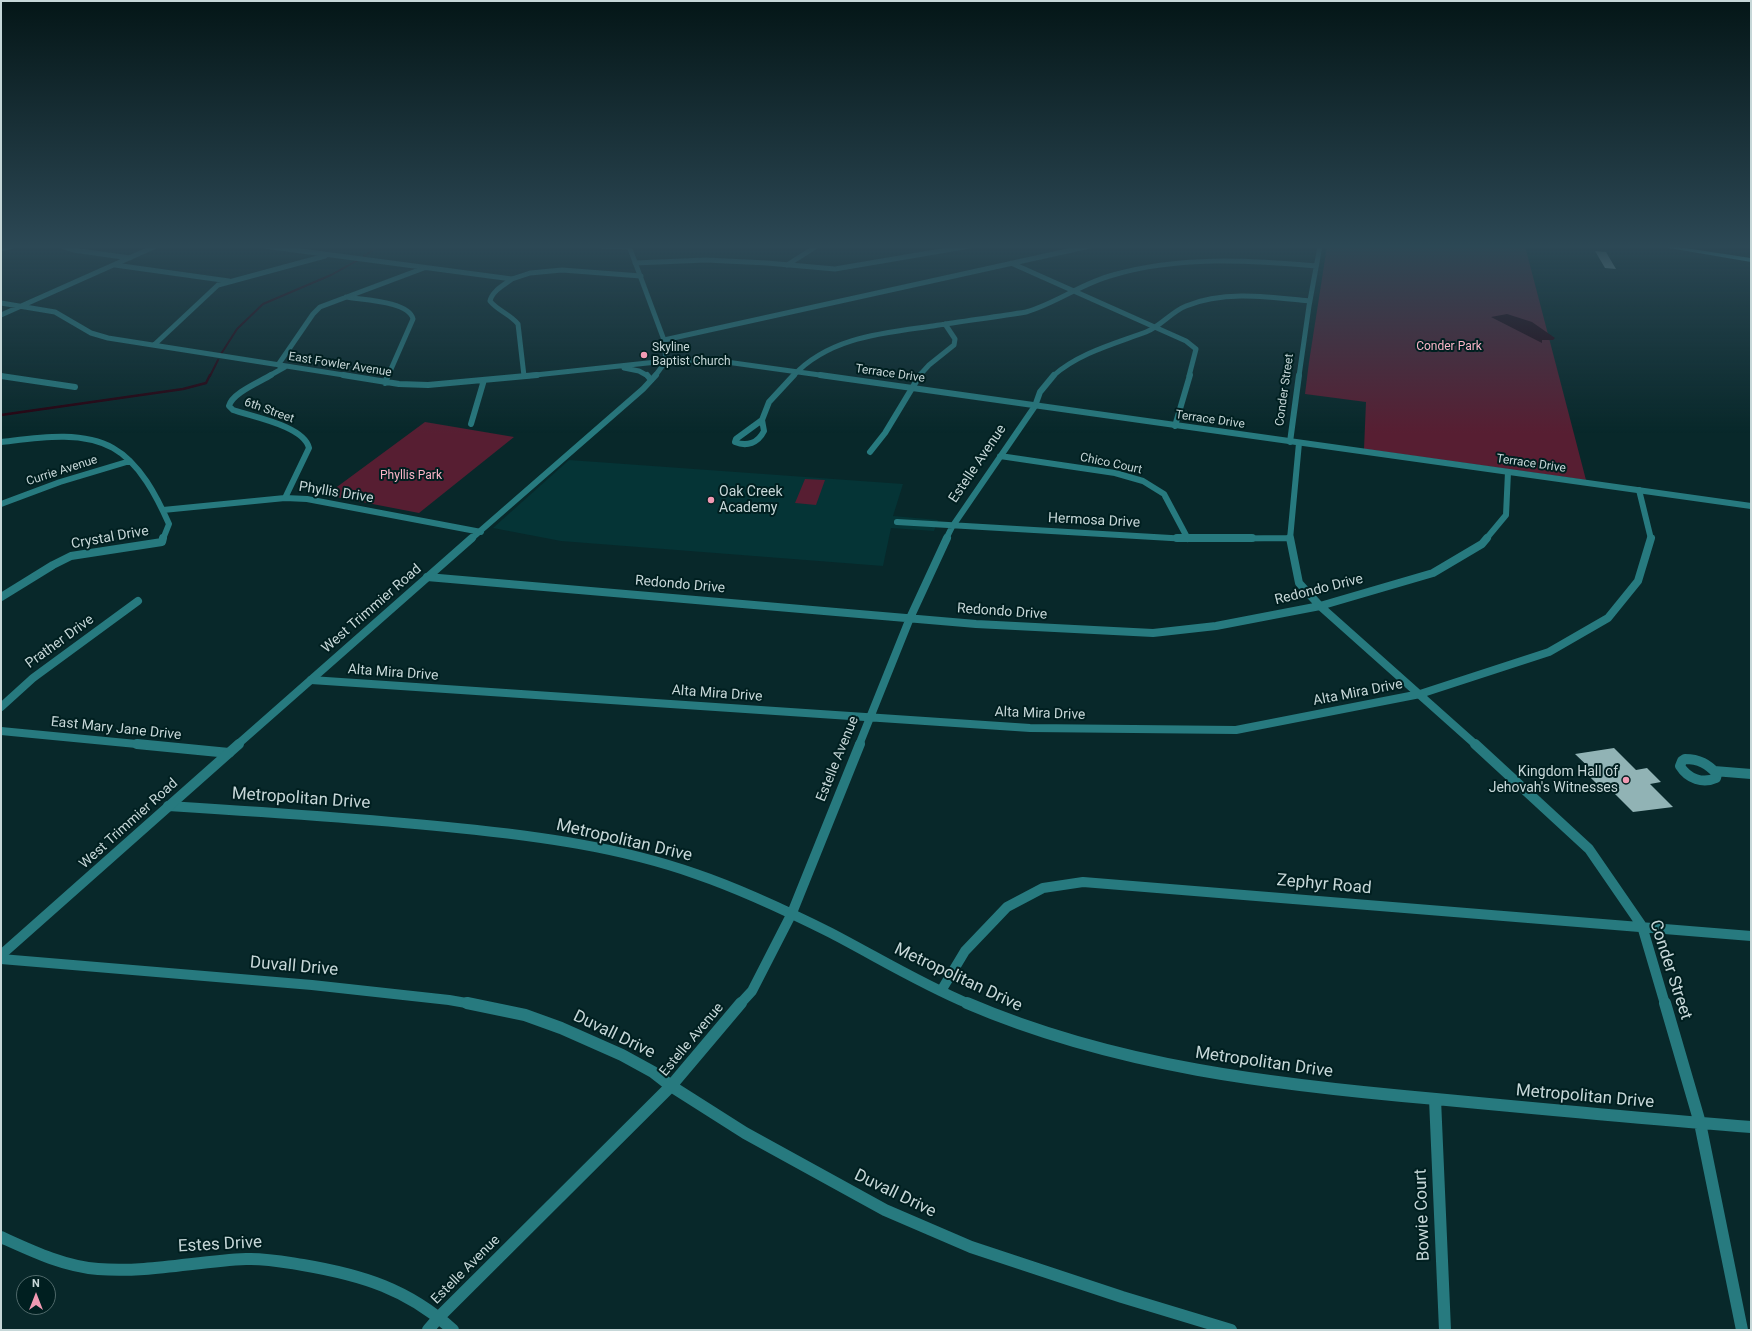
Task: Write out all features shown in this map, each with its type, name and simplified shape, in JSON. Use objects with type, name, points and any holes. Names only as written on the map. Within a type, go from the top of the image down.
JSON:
[{"type":"street","points":[[1,315],[16,308]]},
{"type":"street","name":"East Fowler Avenue","points":[[26,308],[55,312],[99,336],[385,383],[428,385],[666,361]]},
{"type":"street","points":[[154,345],[193,308]]},
{"type":"street","points":[[278,365],[313,314],[319,308]]},
{"type":"street","points":[[385,383],[413,319],[412,315],[404,308]]},
{"type":"street","points":[[497,308],[515,319],[518,324],[524,376]]},
{"type":"street","points":[[653,308],[664,340],[666,361]]},
{"type":"street","points":[[664,340],[810,308]]},
{"type":"street","points":[[762,420],[764,429],[758,440],[754,443],[744,445],[736,442],[736,439],[762,420],[769,402],[797,372],[821,353],[852,340],[874,334],[1026,312],[1041,308]]},
{"type":"street","points":[[1114,308],[1186,341],[1196,349],[1175,426]]},
{"type":"street","name":"Estelle Avenue","points":[[428,1330],[440,1316],[672,1086],[752,991],[792,913],[910,618],[952,527],[1034,406],[1036,397],[1044,386],[1067,365],[1088,353],[1157,327],[1180,308]]},
{"type":"street","name":"Conder Street","points":[[1309,308],[1294,442],[1290,538],[1299,583],[1320,606],[1420,694],[1589,849],[1642,926],[1700,1123],[1742,1330]]},
{"type":"street","points":[[870,452],[885,433],[911,388],[929,365],[954,345],[955,339],[945,324]]},
{"type":"street","name":"Terrace Drive","points":[[666,361],[712,360],[1751,506]]},
{"type":"street","name":"West Trimmier Road","points":[[1,955],[168,806],[481,532],[651,380],[666,361]]},
{"type":"street","name":"6th Street","points":[[284,367],[235,396],[230,401],[230,406],[233,410],[289,429],[301,435],[307,441],[309,448],[285,498]]},
{"type":"street","points":[[613,367],[646,373],[651,380]]},
{"type":"street","points":[[1,376],[75,387]]},
{"type":"street","points":[[471,424],[484,380]]},
{"type":"street","points":[[1,442],[37,438],[75,438],[99,442],[113,448],[130,461],[163,510]]},
{"type":"street","name":"Chico Court","points":[[1000,456],[1115,473],[1143,481],[1164,494],[1188,539]]},
{"type":"street","name":"Currie Avenue","points":[[1,504],[60,482],[130,461]]},
{"type":"street","name":"Redondo Drive","points":[[428,577],[984,624],[1153,633],[1216,626],[1320,606],[1433,573],[1482,544],[1506,515],[1508,472]]},
{"type":"street","name":"Alta Mira Drive","points":[[311,680],[1030,728],[1236,730],[1420,694],[1549,652],[1608,618],[1638,581],[1651,540],[1639,490]]},
{"type":"street","name":"Phyllis Drive","points":[[163,510],[285,498],[307,499],[481,532]]},
{"type":"street","name":"Crystal Drive","points":[[1,598],[53,565],[71,556],[162,542],[169,524],[163,510]]},
{"type":"street","name":"Hermosa Drive","points":[[897,522],[952,527],[1188,539],[1290,538]]},
{"type":"street","name":"Prather Drive","points":[[1,708],[33,678],[138,601]]},
{"type":"street","name":"East Mary Jane Drive","points":[[1,731],[229,753]]},
{"type":"street","points":[[1714,771],[1751,774]]},
{"type":"street","name":"Metropolitan Drive","points":[[168,806],[437,826],[531,837],[637,857],[696,874],[750,894],[792,913],[940,990],[1002,1018],[1050,1035],[1130,1056],[1228,1076],[1350,1091],[1751,1127]]},
{"type":"street","name":"Zephyr Road","points":[[940,990],[965,951],[1007,906],[1043,888],[1083,882],[1751,936]]},
{"type":"street","name":"Duvall Drive","points":[[1,959],[312,985],[450,1000],[525,1015],[561,1028],[622,1055],[653,1072],[745,1133],[885,1210],[970,1247],[1107,1292],[1231,1330]]},
{"type":"street","name":"Bowie Court","points":[[1435,1099],[1445,1330]]},
{"type":"street","name":"Estes Drive","points":[[1,1237],[54,1259],[77,1266],[103,1269],[157,1267],[248,1259],[288,1262],[328,1269],[367,1278],[403,1294],[440,1316],[453,1330]]},
{"type":"shaded area","points":[[1507,314],[1532,322],[1555,338],[1553,340],[1542,340],[1542,343],[1491,317]]},
{"type":"shaded area","name":"Oak Creek Academy","points":[[569,460],[903,484],[893,516],[938,520],[934,531],[891,528],[883,566],[561,541],[493,528]]},
{"type":"green space","name":"Conder Park","points":[[1317,308],[1541,308],[1586,480],[1364,449],[1366,402],[1305,394]]},
{"type":"green space","name":"Phyllis Park","points":[[425,422],[514,437],[419,513],[326,495]]},
{"type":"green space","points":[[805,479],[825,480],[816,505],[795,503]]},
{"type":"building","name":"Kingdom Hall of Jehovah's Witnesses","points":[[1614,748],[1636,770],[1647,768],[1661,782],[1650,784],[1673,807],[1633,812],[1607,786],[1600,787],[1590,777],[1598,776],[1575,754]]},
{"type":"waterway","points":[[221,354],[237,329],[259,308]]},
{"type":"waterway","points":[[210,376],[218,360]]},
{"type":"waterway","points":[[1,415],[183,389],[206,383],[210,375]]},
{"type":"place","name":"Skyline Baptist Church","points":[[644,355]]},
{"type":"place","name":"Oak Creek Academy","points":[[711,500]]},
{"type":"place","name":"Kingdom Hall of Jehovah's Witnesses","points":[[1626,780]]}]
